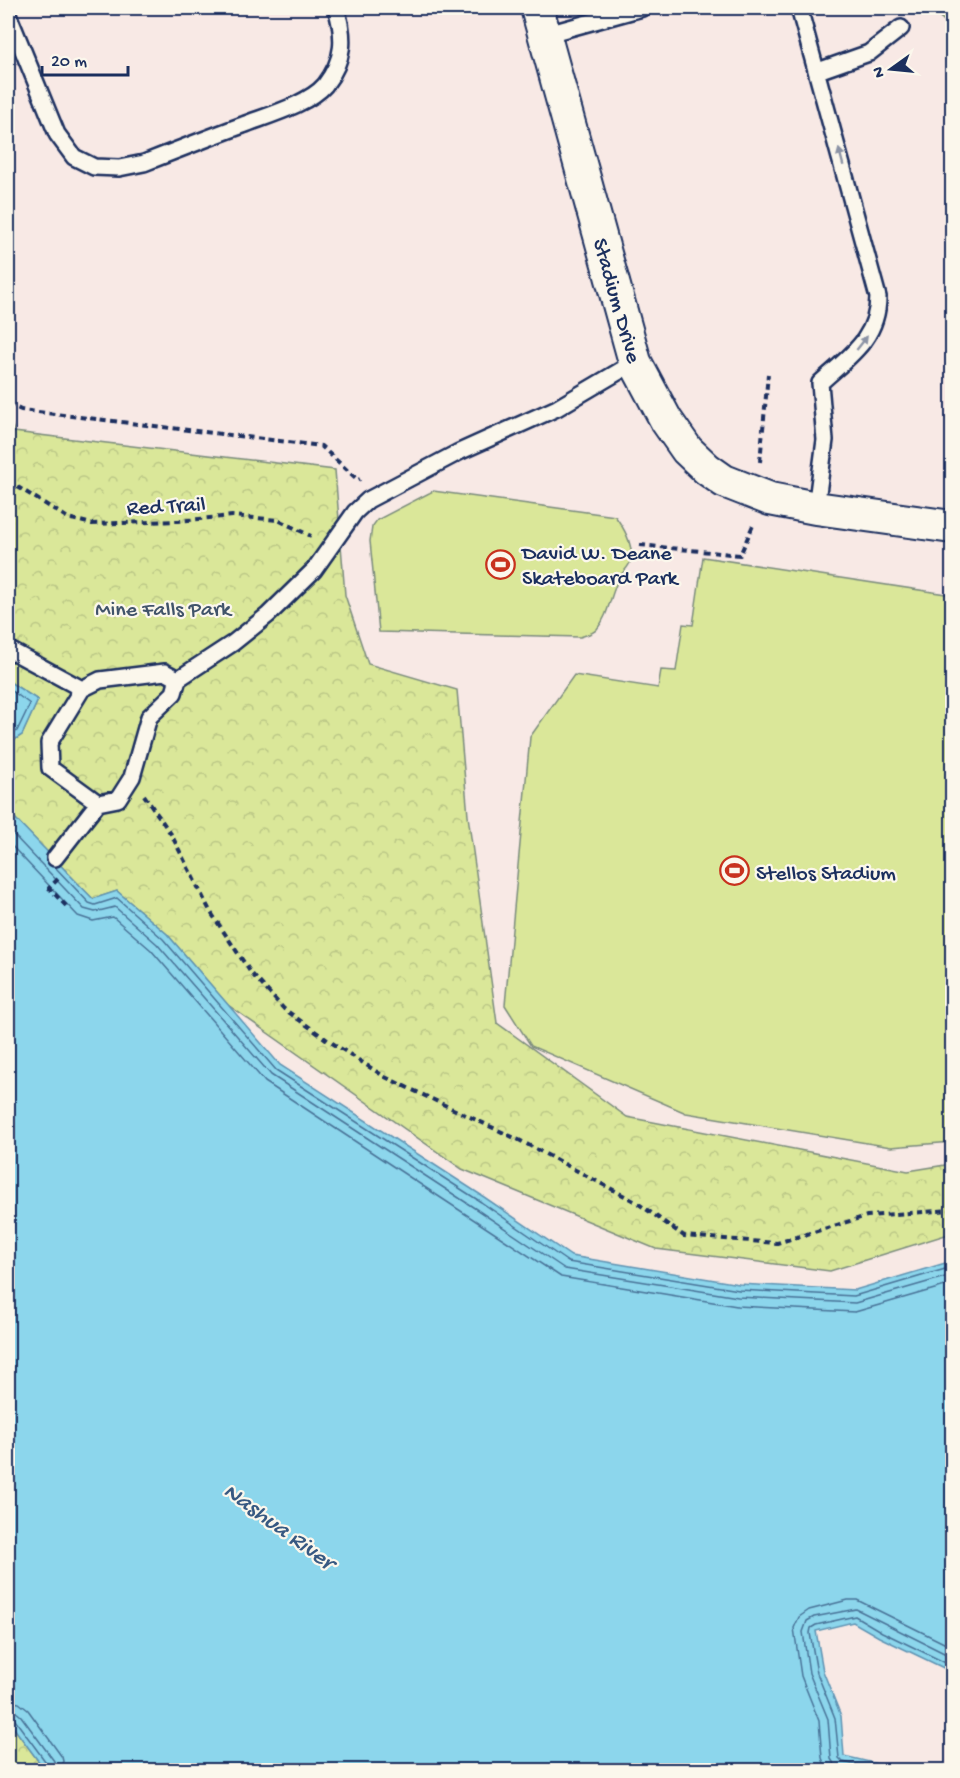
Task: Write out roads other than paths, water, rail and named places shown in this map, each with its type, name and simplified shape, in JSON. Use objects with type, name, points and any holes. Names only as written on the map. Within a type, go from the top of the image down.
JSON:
[{"type":"street","name":"Stadium Drive","points":[[541,21],[635,362],[666,420],[687,450],[724,481],[770,499],[816,508],[952,527]]},
{"type":"lane","points":[[8,14],[57,134],[74,157],[94,167],[119,168],[144,163],[298,104],[323,87],[337,66],[343,49],[341,24],[336,8]]},
{"type":"lane","points":[[541,21],[642,8]]},
{"type":"lane","points":[[800,8],[878,297],[878,311],[874,325],[862,345],[820,383],[825,440],[816,508]]},
{"type":"lane","points":[[818,71],[869,53],[901,28]]},
{"type":"lane","points":[[55,858],[98,803],[118,799],[132,777],[149,717],[174,693],[178,679],[233,643],[268,615],[314,570],[355,512],[368,500],[459,452],[557,408],[635,362]]},
{"type":"lane","points":[[8,650],[81,689]]},
{"type":"lane","points":[[98,803],[50,768],[49,743],[81,689],[100,680],[148,673],[165,672],[178,679]]},
{"type":"water","points":[[8,681],[38,700],[22,735],[8,744]]},
{"type":"water","name":"Nashua River","points":[[8,811],[93,899],[117,891],[167,934],[280,1065],[571,1256],[739,1284],[855,1290],[952,1261],[952,1672],[853,1622],[816,1631],[823,1671],[841,1716],[844,1756],[903,1770],[45,1770],[8,1720]]},
{"type":"place","name":"David W. Deane Skateboard Park","points":[[501,564]]},
{"type":"place","name":"Stellos Stadium","points":[[735,871]]},
{"type":"park label","name":"Mine Falls Park","points":[[163,607]]}]
